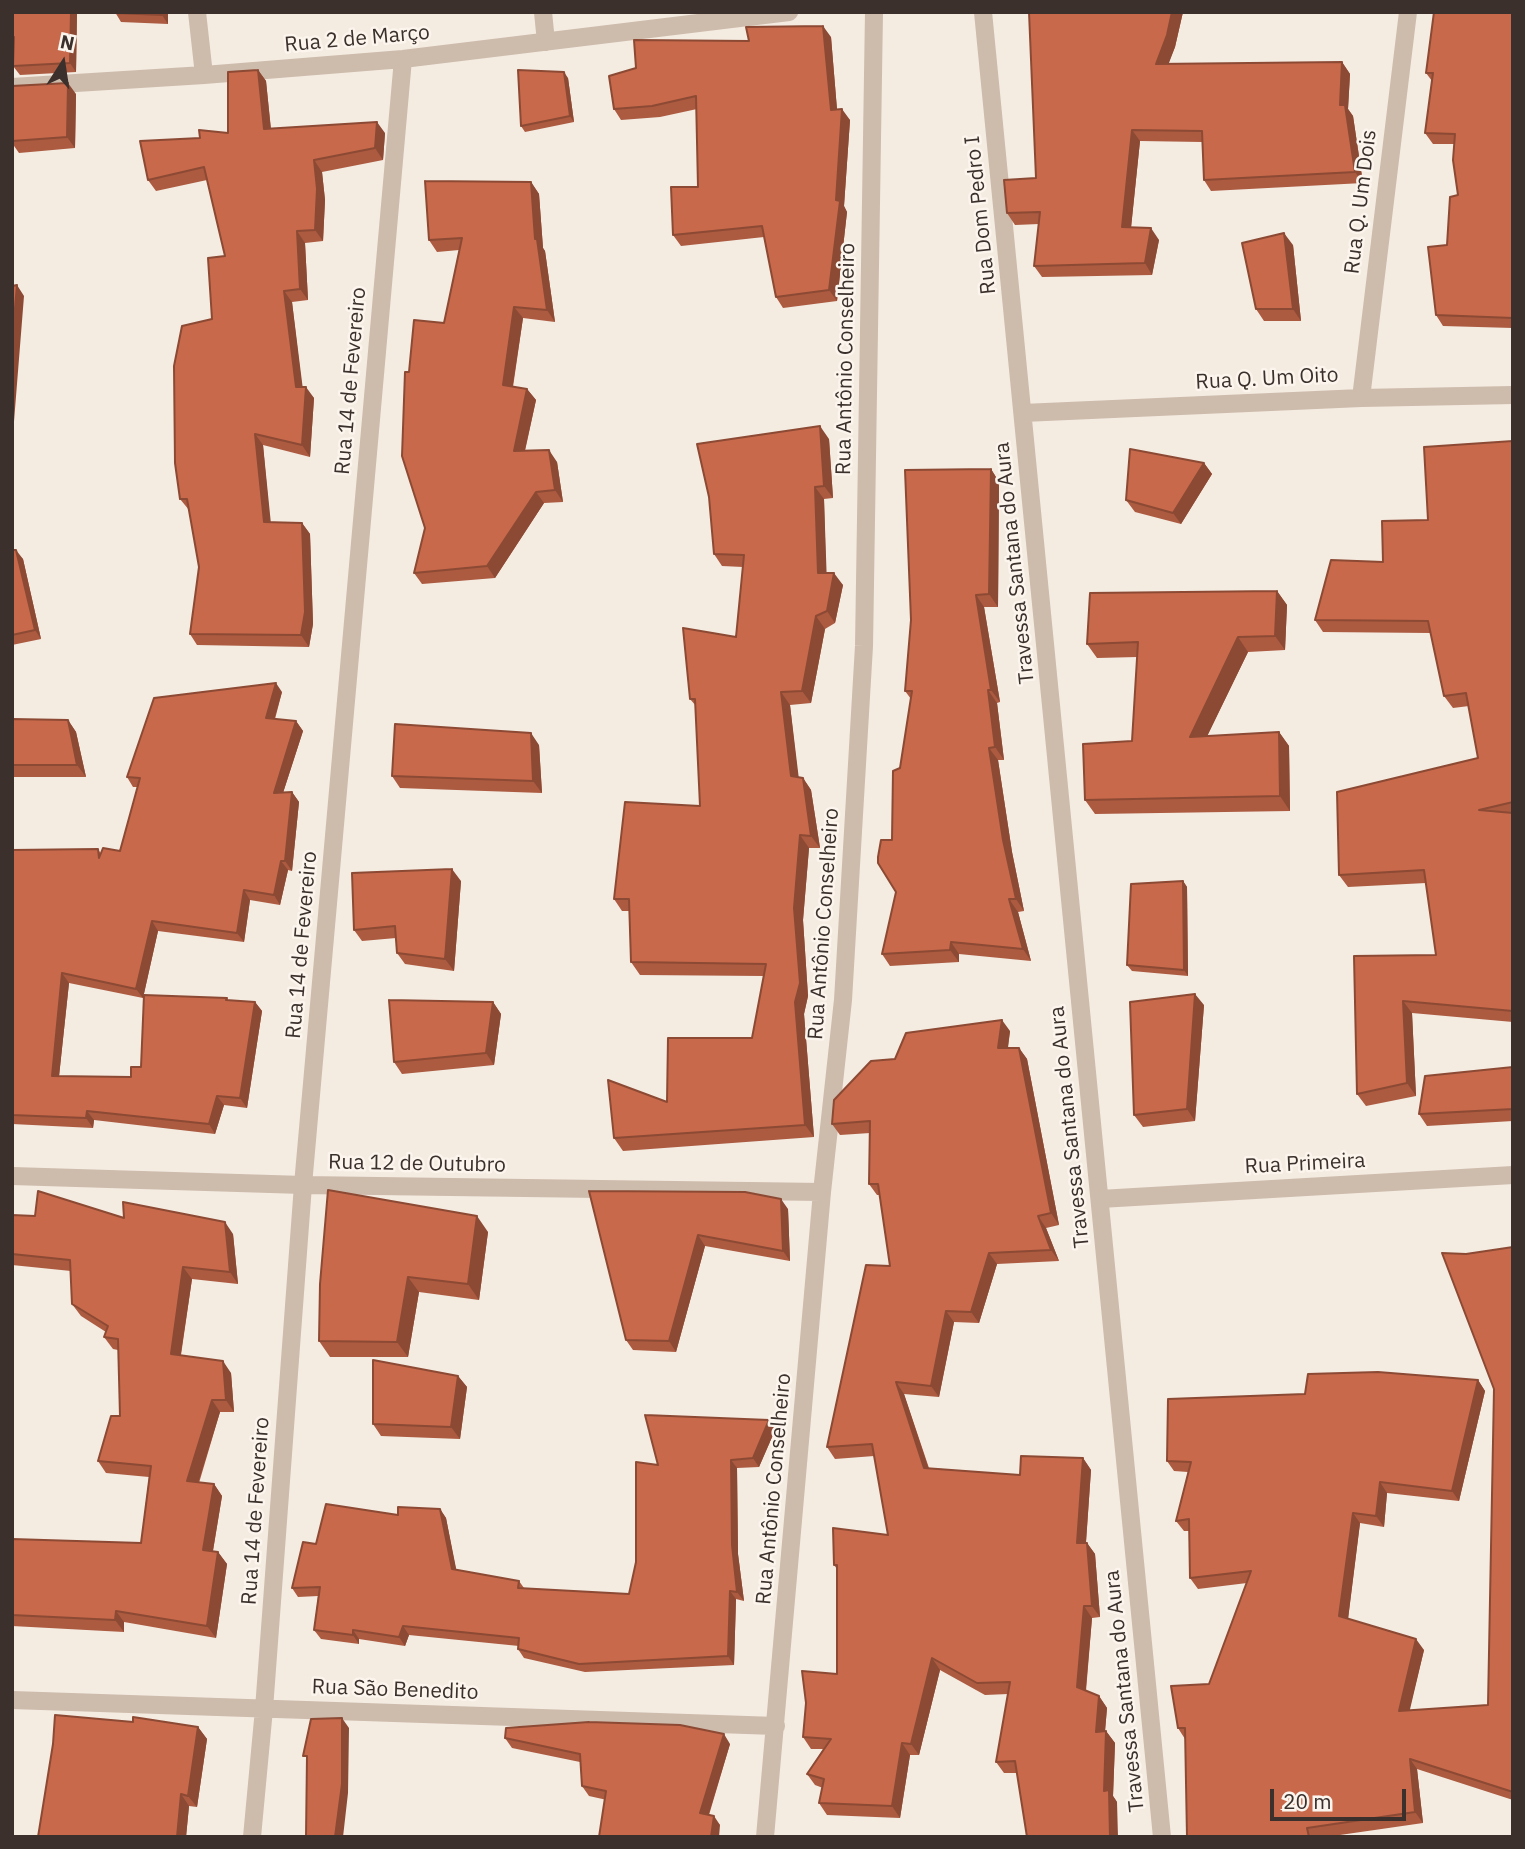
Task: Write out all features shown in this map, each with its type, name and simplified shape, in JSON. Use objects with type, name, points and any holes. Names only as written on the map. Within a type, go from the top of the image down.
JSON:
[{"type":"street","points":[[197,12],[204,75]]},
{"type":"street","points":[[543,12],[545,42]]},
{"type":"street","name":"Rua 2 de Março","points":[[12,87],[403,59],[789,12]]},
{"type":"street","name":"Rua Antônio Conselheiro","points":[[765,1837],[822,1192],[843,1000],[864,646],[874,12]]},
{"type":"street","name":"Rua Dom Pedro I","points":[[983,12],[1023,413]]},
{"type":"street","name":"Rua Q. Um Dois","points":[[1361,398],[1408,12]]},
{"type":"street","name":"Rua 14 de Fevereiro","points":[[252,1837],[303,1185],[403,59]]},
{"type":"street","name":"Rua Q. Um Oito","points":[[1023,413],[1361,398],[1513,395]]},
{"type":"street","name":"Travessa Santana do Aura","points":[[1023,413],[1162,1837]]},
{"type":"street","name":"Rua Primeira","points":[[1100,1199],[1513,1175]]},
{"type":"street","name":"Rua 12 de Outubro","points":[[12,1176],[303,1185],[822,1192]]},
{"type":"street","name":"Rua São Benedito","points":[[12,1700],[776,1726]]},
{"type":"building","points":[[12,12],[71,12],[70,63],[13,66]]},
{"type":"building","points":[[162,12],[162,15],[115,13]]},
{"type":"building","points":[[1029,12],[1172,12],[1156,64],[1342,62],[1340,105],[1345,105],[1355,172],[1204,180],[1202,131],[1132,130],[1122,227],[1151,228],[1145,263],[1034,266],[1040,212],[1007,213],[1004,180],[1036,178]]},
{"type":"building","points":[[1434,12],[1513,12],[1513,318],[1436,315],[1428,247],[1447,245],[1450,197],[1458,195],[1453,160],[1455,134],[1425,133],[1433,73],[1426,73]]},
{"type":"building","points":[[823,26],[831,110],[842,109],[836,200],[840,201],[829,290],[776,297],[762,226],[673,235],[671,187],[698,187],[696,96],[652,106],[614,109],[609,76],[636,68],[634,40],[749,41],[746,27]]},
{"type":"building","points":[[258,70],[264,129],[377,122],[375,148],[314,160],[317,189],[315,230],[297,231],[300,289],[284,291],[296,387],[306,387],[302,445],[255,434],[264,522],[302,523],[305,612],[301,635],[190,634],[199,567],[187,499],[180,499],[175,463],[174,366],[182,326],[212,319],[208,258],[225,256],[204,167],[148,180],[140,141],[200,138],[199,130],[228,133],[228,72]]},
{"type":"building","points":[[518,70],[564,72],[570,116],[521,126]]},
{"type":"building","points":[[68,83],[67,137],[12,141],[12,86]]},
{"type":"building","points":[[425,181],[531,182],[535,239],[547,310],[514,307],[503,385],[527,389],[514,451],[549,450],[555,490],[536,492],[487,566],[414,573],[425,528],[402,456],[405,372],[409,372],[414,320],[444,323],[462,238],[429,240]]},
{"type":"building","points":[[1284,233],[1293,309],[1256,309],[1242,243]]},
{"type":"building","points":[[17,285],[12,342],[12,286]]},
{"type":"building","points":[[820,426],[824,486],[815,487],[818,573],[834,573],[827,611],[816,616],[802,691],[781,692],[791,776],[803,778],[811,836],[800,835],[794,908],[800,983],[795,1002],[805,1125],[614,1138],[608,1080],[667,1102],[668,1038],[752,1038],[766,964],[631,962],[629,899],[614,899],[625,802],[700,806],[695,699],[690,699],[683,628],[736,637],[744,555],[714,554],[709,497],[697,444]]},
{"type":"building","points":[[1513,441],[1513,802],[1479,810],[1513,813],[1513,1011],[1403,1001],[1407,1083],[1357,1094],[1354,956],[1436,955],[1424,870],[1339,875],[1337,792],[1478,758],[1466,693],[1444,696],[1428,621],[1315,620],[1331,560],[1383,562],[1382,521],[1428,520],[1424,447]]},
{"type":"building","points":[[1130,449],[1204,463],[1173,513],[1126,500]]},
{"type":"building","points":[[991,469],[989,594],[976,595],[991,690],[988,690],[995,747],[989,748],[1003,840],[1016,899],[1009,899],[1023,949],[951,942],[950,950],[882,954],[896,892],[878,863],[878,857],[881,840],[892,840],[893,771],[900,768],[912,691],[905,691],[911,620],[905,470]]},
{"type":"building","points":[[12,550],[16,550],[35,630],[12,635]]},
{"type":"building","points":[[1277,591],[1275,636],[1238,637],[1190,737],[1279,732],[1280,796],[1085,800],[1083,744],[1132,741],[1138,642],[1087,644],[1090,593]]},
{"type":"building","points":[[276,683],[266,718],[296,721],[274,793],[292,792],[285,861],[281,861],[274,895],[244,890],[237,933],[152,921],[136,989],[62,973],[52,1076],[131,1077],[131,1067],[141,1067],[144,995],[227,998],[226,1000],[255,1002],[240,1098],[217,1096],[209,1124],[87,1111],[86,1118],[12,1115],[12,850],[98,849],[99,858],[103,848],[120,851],[140,778],[127,777],[154,698]]},
{"type":"building","points":[[12,719],[68,720],[77,765],[12,765]]},
{"type":"building","points":[[395,724],[531,733],[533,781],[392,776]]},
{"type":"building","points":[[452,869],[445,959],[397,953],[395,926],[354,930],[352,873]]},
{"type":"building","points":[[1183,881],[1184,970],[1127,965],[1131,884]]},
{"type":"building","points":[[1195,994],[1187,1109],[1134,1115],[1130,1002]]},
{"type":"building","points":[[389,1000],[493,1002],[486,1053],[394,1062]]},
{"type":"building","points":[[1002,1020],[998,1048],[1019,1048],[1051,1213],[1038,1216],[1051,1250],[989,1253],[971,1312],[946,1311],[931,1386],[896,1382],[924,1468],[1020,1475],[1021,1456],[1083,1458],[1077,1543],[1087,1543],[1092,1606],[1084,1606],[1077,1687],[1099,1696],[1096,1732],[1106,1731],[1104,1791],[1109,1790],[1110,1837],[1027,1837],[1015,1761],[996,1762],[1010,1682],[977,1683],[932,1658],[911,1744],[902,1743],[892,1806],[819,1803],[824,1779],[807,1774],[831,1739],[803,1737],[806,1703],[802,1671],[837,1674],[837,1565],[834,1565],[833,1528],[888,1535],[872,1444],[827,1447],[866,1265],[890,1266],[878,1184],[869,1184],[870,1121],[832,1124],[834,1100],[871,1061],[895,1059],[906,1033]]},
{"type":"building","points":[[1513,1067],[1513,1109],[1419,1114],[1425,1076]]},
{"type":"building","points":[[328,1190],[477,1216],[468,1284],[408,1277],[397,1342],[319,1341],[320,1284]]},
{"type":"building","points":[[38,1191],[124,1218],[123,1202],[225,1222],[230,1272],[183,1267],[171,1354],[223,1361],[226,1400],[212,1400],[187,1481],[214,1484],[203,1550],[218,1552],[207,1626],[116,1611],[115,1620],[12,1615],[12,1539],[141,1543],[151,1466],[98,1461],[111,1416],[120,1416],[118,1339],[104,1337],[108,1326],[72,1304],[70,1260],[12,1254],[12,1215],[35,1216]]},
{"type":"building","points":[[589,1191],[745,1192],[781,1199],[783,1251],[698,1235],[669,1341],[626,1340]]},
{"type":"building","points":[[1513,1247],[1513,1792],[1410,1759],[1415,1812],[1307,1828],[1309,1837],[1187,1837],[1185,1728],[1178,1728],[1171,1686],[1209,1684],[1251,1571],[1190,1578],[1189,1519],[1176,1521],[1191,1462],[1167,1461],[1168,1399],[1305,1394],[1308,1374],[1378,1372],[1478,1380],[1452,1491],[1380,1482],[1376,1516],[1353,1513],[1339,1616],[1416,1639],[1399,1711],[1488,1705],[1494,1389],[1442,1253],[1466,1254]]},
{"type":"building","points":[[373,1360],[458,1376],[451,1427],[373,1424]]},
{"type":"building","points":[[645,1415],[769,1420],[753,1458],[731,1460],[732,1545],[737,1592],[730,1591],[728,1656],[579,1664],[518,1649],[519,1638],[403,1626],[399,1637],[353,1630],[353,1635],[314,1630],[320,1587],[292,1588],[303,1542],[316,1544],[326,1504],[398,1515],[398,1507],[440,1509],[452,1569],[519,1581],[518,1588],[629,1594],[636,1562],[636,1462],[658,1465]]},
{"type":"building","points":[[55,1715],[133,1722],[133,1717],[198,1727],[188,1796],[181,1794],[177,1837],[38,1837]]},
{"type":"building","points":[[342,1718],[342,1784],[335,1837],[306,1837],[307,1756],[303,1756],[311,1719]]},
{"type":"building","points":[[589,1722],[680,1725],[724,1734],[700,1813],[714,1816],[711,1837],[599,1837],[606,1791],[582,1786],[580,1754],[505,1738],[506,1728]]}]
